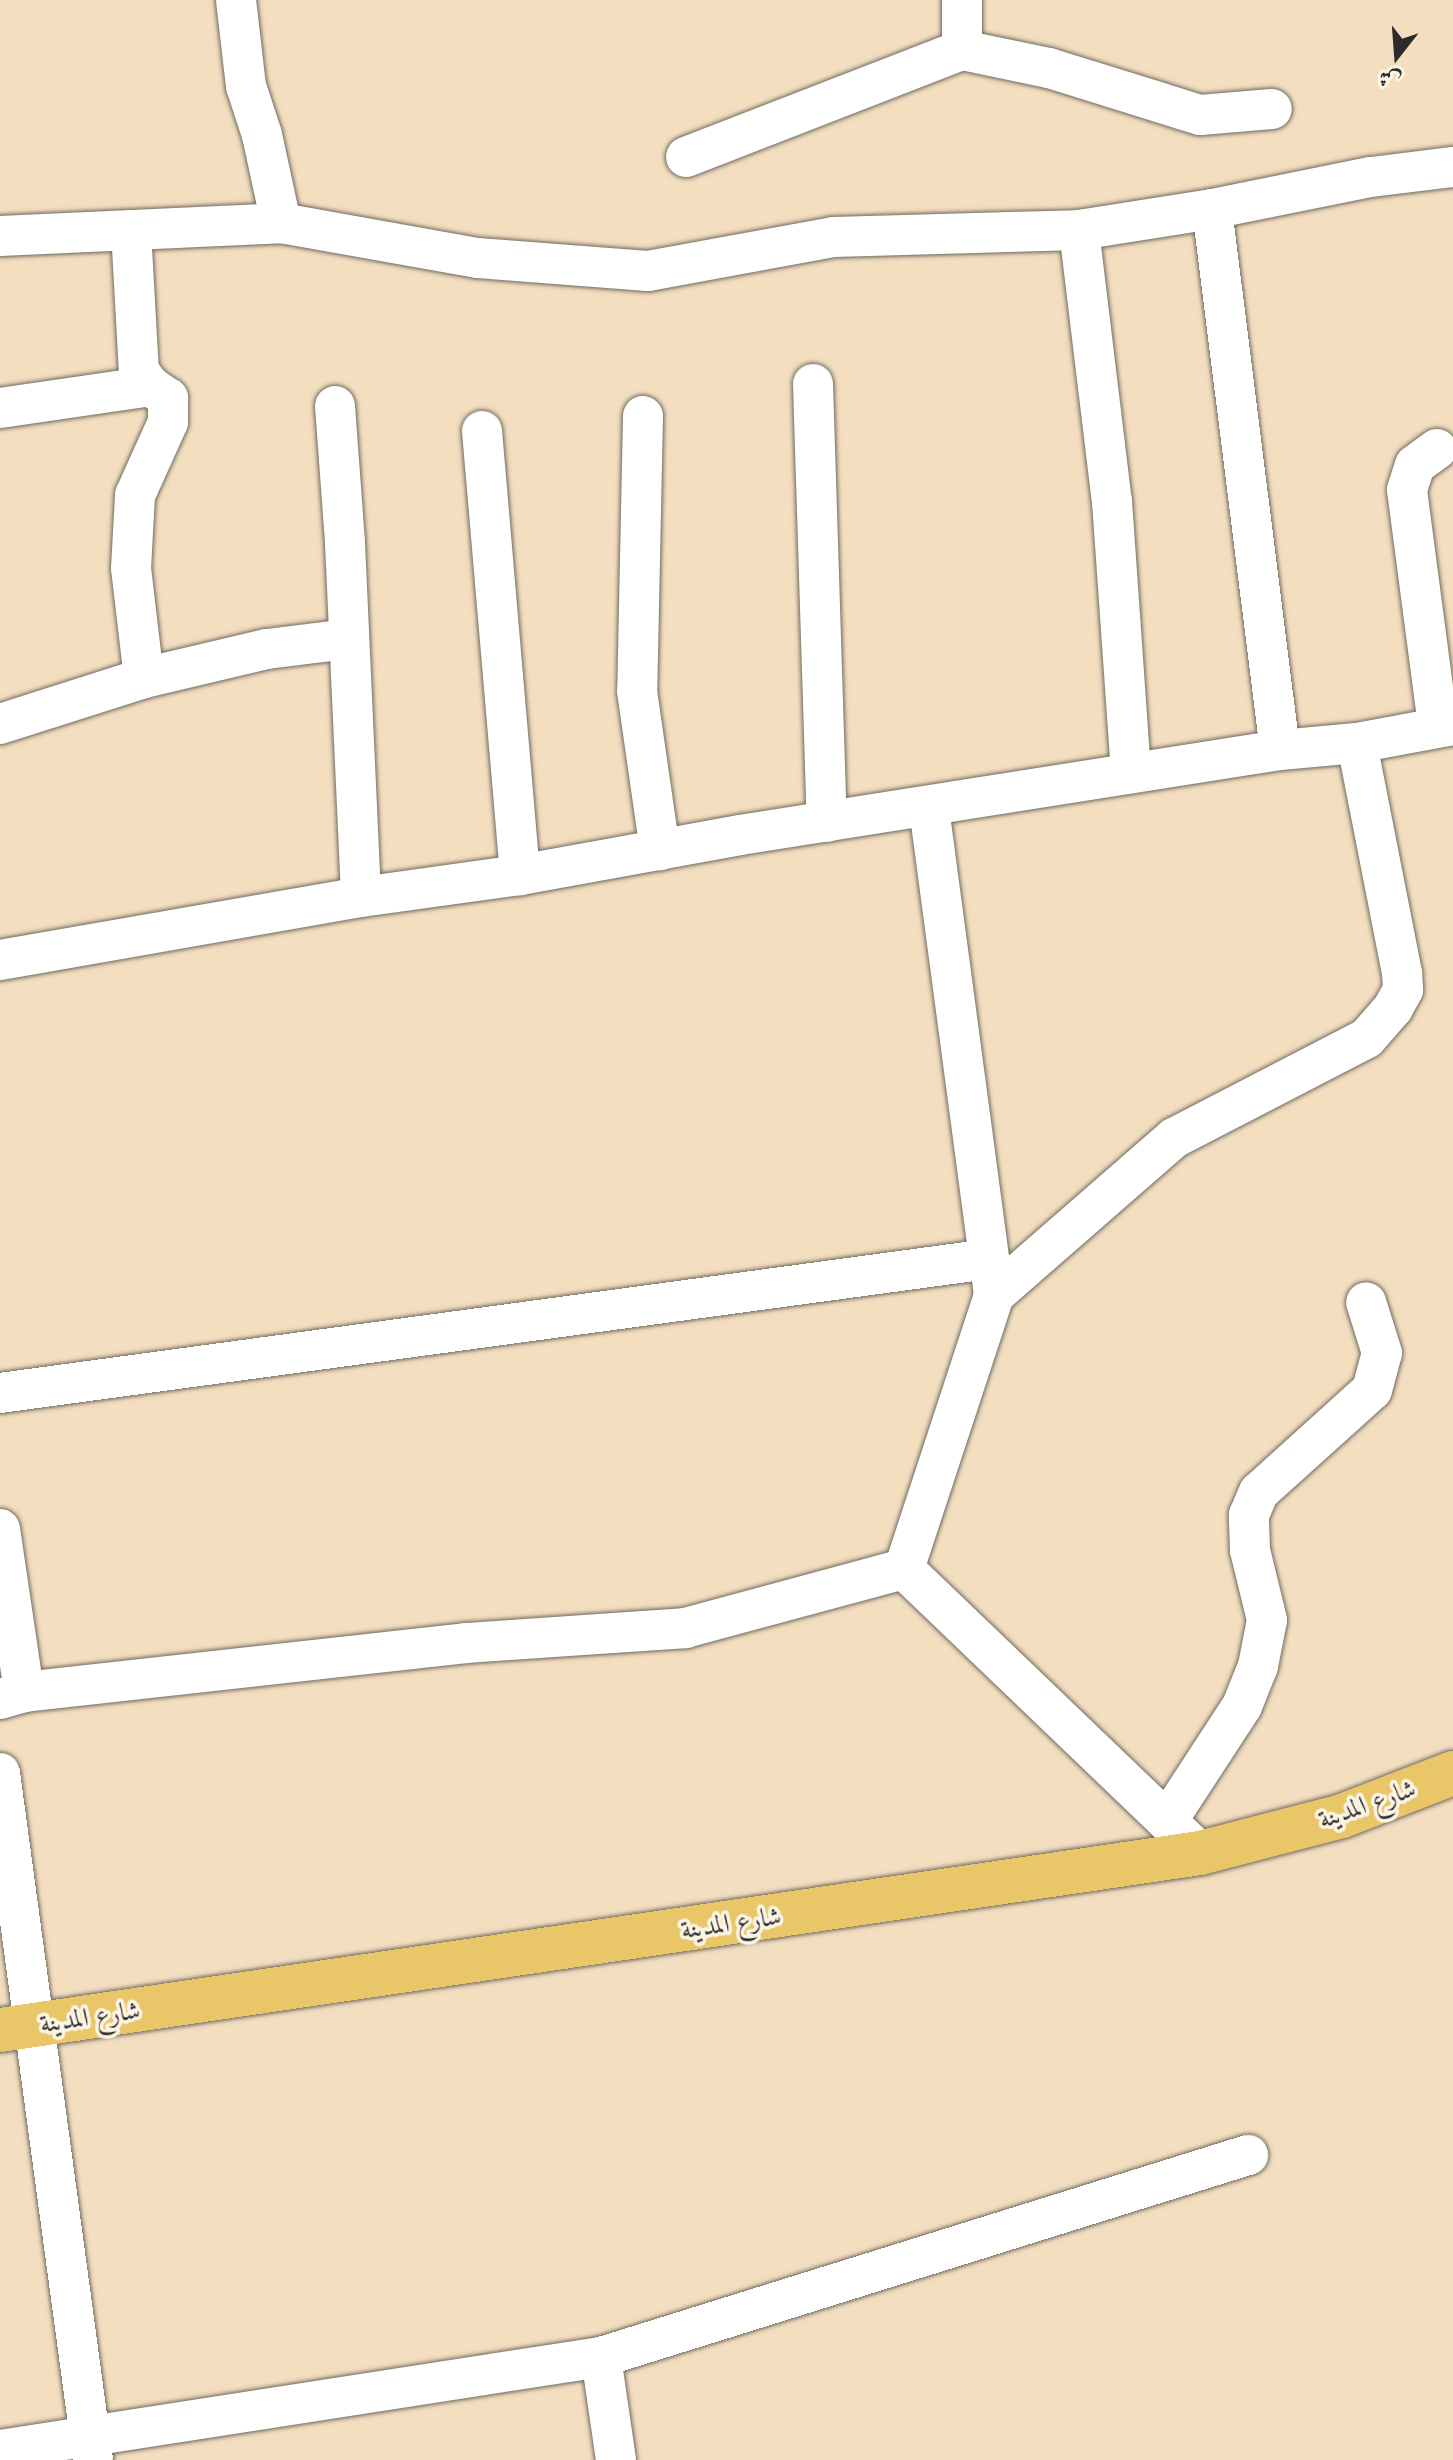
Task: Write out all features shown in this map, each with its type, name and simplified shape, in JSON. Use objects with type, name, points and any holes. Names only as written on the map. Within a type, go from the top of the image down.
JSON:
[{"type":"main road","name":"شارع المدينة","points":[[17,2028],[1200,1853],[1342,1816],[1453,1773]]},
{"type":"street","points":[[236,0],[246,86],[262,135],[281,223]]},
{"type":"street","points":[[962,0],[962,50]]},
{"type":"street","points":[[686,157],[962,50],[1049,68],[1200,115],[1272,109]]},
{"type":"street","points":[[0,236],[281,223],[478,258],[648,271],[833,237],[1079,230],[1212,209],[1371,177],[1453,167]]},
{"type":"street","points":[[1212,209],[1280,750]]},
{"type":"street","points":[[131,230],[139,371],[150,386],[168,398],[168,422],[135,495],[131,568],[144,678]]},
{"type":"street","points":[[1079,230],[1112,501],[1131,772]]},
{"type":"street","points":[[813,384],[827,822]]},
{"type":"street","points":[[0,408],[150,386]]},
{"type":"street","points":[[335,406],[344,513],[347,639],[361,897]]},
{"type":"street","points":[[643,416],[637,691],[660,850]]},
{"type":"street","points":[[482,431],[520,875]]},
{"type":"street","points":[[0,960],[361,897],[520,875],[1131,772],[1280,750],[1357,743],[1445,726],[1407,490],[1415,465],[1437,449]]},
{"type":"street","points":[[0,724],[144,678],[267,649],[347,639]]},
{"type":"street","points":[[0,1393],[991,1277],[1174,1138],[1367,1038],[1393,1008],[1403,990],[1402,973],[1357,743]]},
{"type":"street","points":[[904,1569],[991,1277],[929,806]]},
{"type":"street","points":[[1167,1821],[1242,1706],[1258,1666],[1267,1620],[1250,1550],[1249,1515],[1259,1492],[1372,1390],[1382,1353],[1366,1302]]},
{"type":"street","points":[[0,1529],[12,1695],[466,1643],[685,1628],[904,1569]]},
{"type":"street","points":[[904,1569],[1200,1853]]},
{"type":"street","points":[[0,1773],[17,2028],[91,2449]]},
{"type":"street","points":[[0,2450],[91,2449],[249,2410],[601,2357],[1248,2155]]},
{"type":"street","points":[[601,2357],[616,2460]]}]
